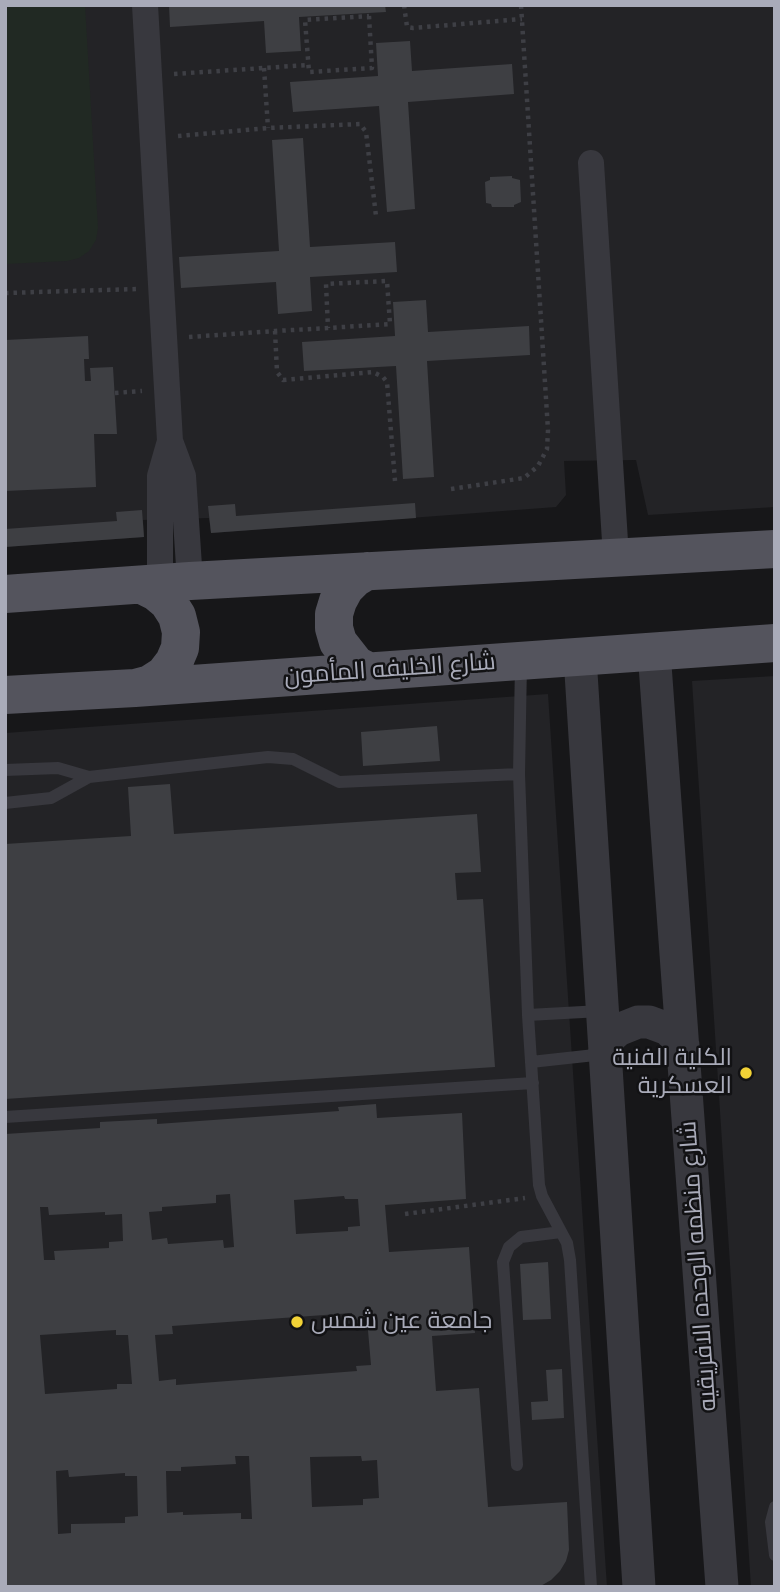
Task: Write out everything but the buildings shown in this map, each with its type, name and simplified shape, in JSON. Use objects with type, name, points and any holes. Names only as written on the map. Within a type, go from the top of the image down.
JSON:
[{"type":"main road","points":[[5,594],[775,549]]},
{"type":"main road","points":[[367,571],[345,588],[334,614],[334,628],[345,654],[368,671]]},
{"type":"main road","points":[[135,688],[150,684],[164,675],[180,648],[181,632],[177,616],[168,602],[156,592],[164,583]]},
{"type":"main road","name":"شارع الخليفه المأمون","points":[[5,695],[775,643]]},
{"type":"street","points":[[145,5],[170,441],[184,476],[164,583]]},
{"type":"street","points":[[591,163],[617,557]]},
{"type":"street","name":"شارع منظمه الوحده الافريقيه","points":[[654,651],[722,1587]]},
{"type":"street","points":[[580,657],[639,1587]]},
{"type":"street","points":[[602,996],[646,1002],[665,994],[678,978]]},
{"type":"street","points":[[604,1054],[610,1037],[618,1030],[638,1022],[649,1022],[668,1029],[683,1045]]},
{"type":"lane","points":[[521,660],[519,774],[528,1015],[541,1196],[562,1232],[570,1260],[591,1587]]},
{"type":"lane","points":[[5,803],[51,798],[89,777],[268,757],[293,759],[339,782],[519,774]]},
{"type":"lane","points":[[5,769],[58,768],[89,777]]},
{"type":"lane","points":[[528,1015],[602,996]]},
{"type":"lane","points":[[531,1062],[604,1054]]},
{"type":"lane","points":[[5,1117],[533,1083]]},
{"type":"lane","points":[[517,1465],[503,1262],[509,1247],[521,1237],[562,1232]]},
{"type":"lane","points":[[775,1507],[771,1522],[775,1555]]},
{"type":"path","points":[[404,5],[407,27],[413,28],[522,19]]},
{"type":"path","points":[[451,489],[524,478],[538,466],[547,449],[521,5]]},
{"type":"path","points":[[369,16],[372,68],[309,72],[308,65],[305,20],[369,16]]},
{"type":"path","points":[[149,76],[308,65]]},
{"type":"path","points":[[264,68],[268,128]]},
{"type":"path","points":[[152,138],[268,128],[363,125],[376,216]]},
{"type":"path","points":[[164,338],[328,328],[390,324],[387,281],[326,284],[328,328]]},
{"type":"path","points":[[5,293],[161,288]]},
{"type":"path","points":[[275,331],[277,372],[283,380],[373,372],[383,377],[387,382],[395,481]]},
{"type":"path","points":[[115,393],[138,392]]},
{"type":"path","points":[[405,1214],[541,1196]]},
{"type":"shaded area","points":[[5,5],[775,5],[775,507],[648,515],[636,460],[564,461],[566,495],[556,507],[211,533],[209,518],[143,520],[144,537],[5,547]]},
{"type":"shaded area","points":[[5,5],[85,5],[98,228],[96,240],[89,251],[79,258],[5,264]]},
{"type":"shaded area","name":"الكلية الفنية العسكرية","points":[[775,676],[775,1587],[751,1587],[692,681]]},
{"type":"shaded area","name":"جامعة عين شمس","points":[[548,694],[607,1587],[5,1587],[5,733]]},
{"type":"place","name":"الكلية الفنية العسكرية","points":[[746,1073]]},
{"type":"place","name":"جامعة عين شمس","points":[[297,1322]]}]
